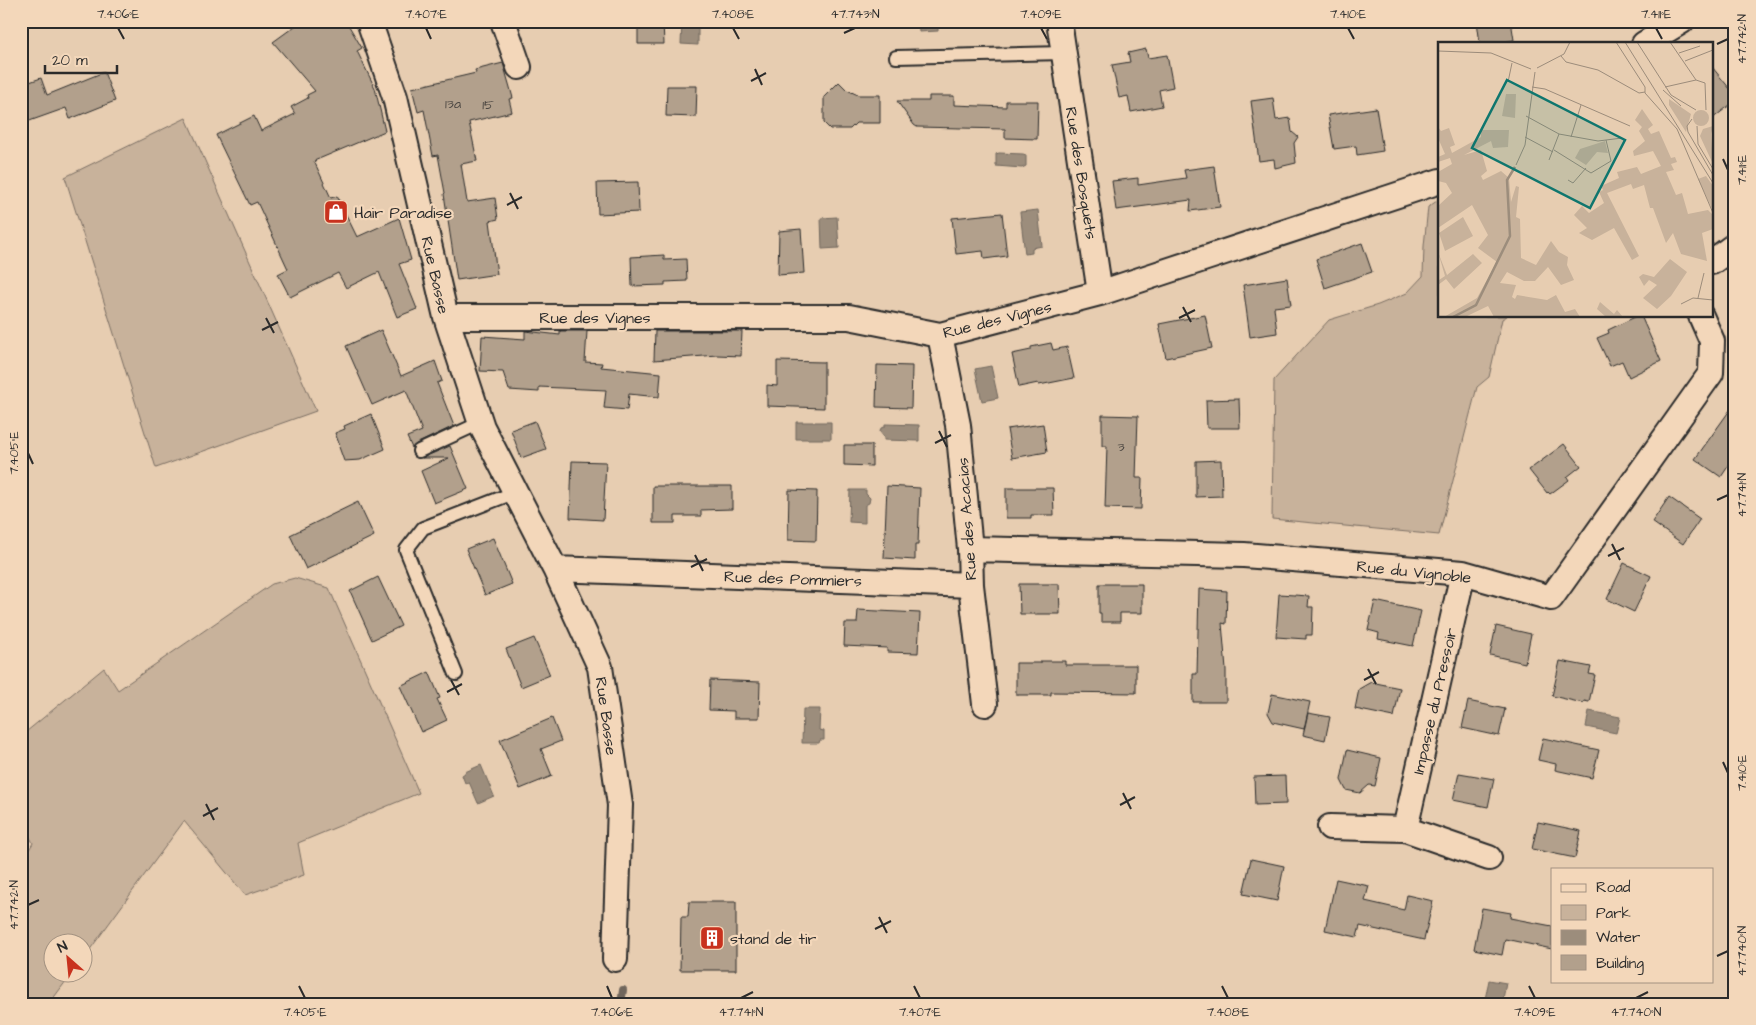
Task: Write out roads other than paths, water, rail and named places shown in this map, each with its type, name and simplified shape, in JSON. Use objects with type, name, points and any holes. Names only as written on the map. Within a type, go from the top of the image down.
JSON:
[{"type":"street","name":"Rue Basse","points":[[369,21],[395,97],[446,317],[480,423],[556,569],[600,668],[620,805],[615,959]]},
{"type":"street","points":[[503,21],[519,67]]},
{"type":"street","name":"Rue des Bosquets","points":[[1058,21],[1100,293]]},
{"type":"street","points":[[1647,42],[1682,21]]},
{"type":"street","name":"Rue des Vignes","points":[[446,317],[849,317],[940,335],[1100,293],[1438,182]]},
{"type":"street","points":[[1714,261],[1735,246]]},
{"type":"street","name":"Rue du Vignoble","points":[[970,549],[1244,555],[1463,573],[1551,598],[1711,373],[1712,341],[1702,318]]},
{"type":"street","name":"Rue des Acacias","points":[[940,335],[958,425],[970,549],[971,585],[985,704]]},
{"type":"street","name":"Rue des Pommiers","points":[[556,569],[971,585]]},
{"type":"street","name":"Impasse du Pressoir","points":[[1405,829],[1463,573]]},
{"type":"street","points":[[1330,827],[1405,829],[1489,858]]},
{"type":"lane","points":[[896,57],[1064,53]]},
{"type":"lane","points":[[419,451],[480,423]]},
{"type":"lane","points":[[456,674],[406,550],[423,528],[516,492]]},
{"type":"water","points":[[682,21],[698,21],[698,45],[681,44]]},
{"type":"water","points":[[918,21],[938,21],[938,31],[919,32]]},
{"type":"water","points":[[996,154],[1026,155],[1026,166],[1022,168],[996,166]]},
{"type":"water","points":[[1038,210],[1042,246],[1032,248],[1032,253],[1025,254],[1020,212]]},
{"type":"water","points":[[837,217],[839,248],[822,249],[821,218]]},
{"type":"water","points":[[991,366],[998,398],[982,401],[975,369]]},
{"type":"water","points":[[796,422],[831,422],[831,439],[796,439]]},
{"type":"water","points":[[885,424],[919,425],[919,441],[884,440],[880,432],[881,428],[885,427]]},
{"type":"water","points":[[850,490],[866,490],[866,494],[870,498],[869,503],[865,505],[865,523],[849,522]]},
{"type":"water","points":[[803,709],[820,709],[819,730],[824,731],[824,740],[820,740],[819,743],[802,743]]},
{"type":"water","points":[[1589,711],[1620,717],[1616,733],[1586,727]]},
{"type":"water","points":[[481,765],[494,796],[478,803],[469,782],[465,783],[462,775]]},
{"type":"water","points":[[1489,980],[1506,983],[1502,1004],[1484,1004]]},
{"type":"waterway","points":[[621,1004],[623,990]]},
{"type":"place","name":"Hair Paradise","points":[[336,212]]},
{"type":"place","name":"stand de tir","points":[[712,938]]}]
